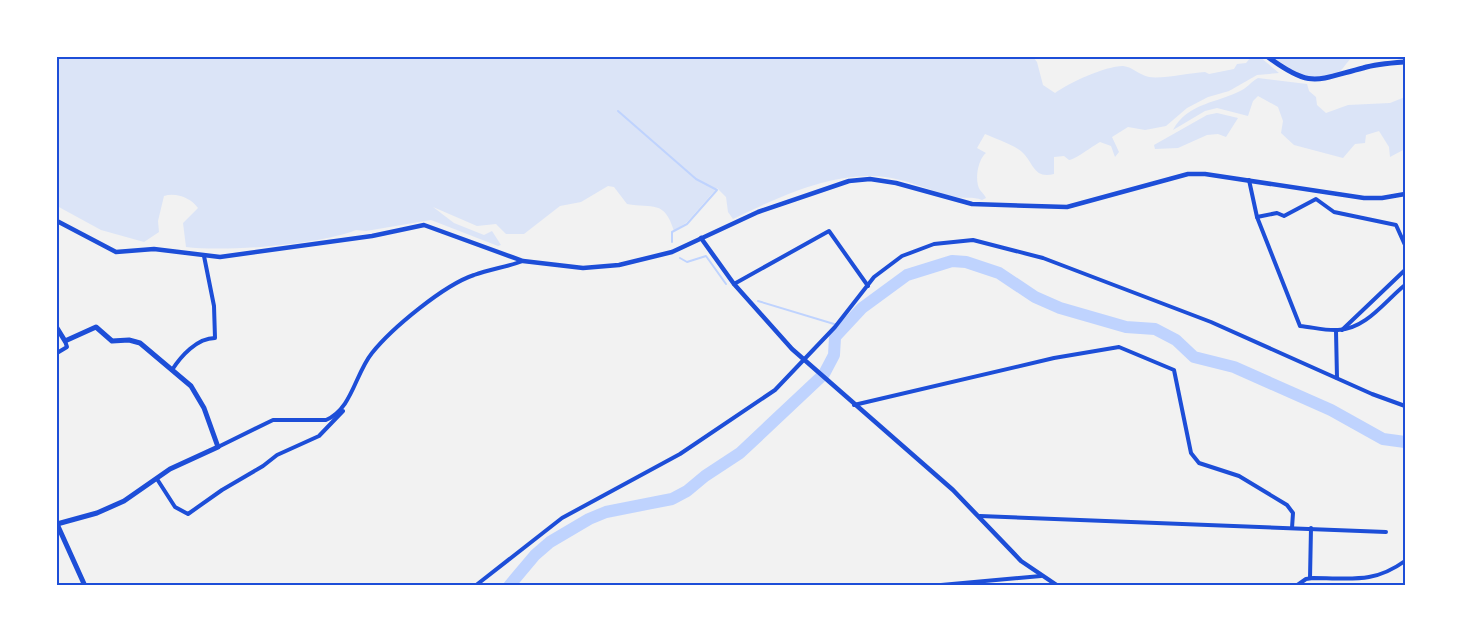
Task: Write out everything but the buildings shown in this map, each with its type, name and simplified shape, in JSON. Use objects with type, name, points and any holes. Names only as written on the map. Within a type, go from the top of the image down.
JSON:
[{"type":"main road","points":[[1268,57],[1298,77],[1313,80],[1324,80],[1365,67],[1405,62]]},
{"type":"main road","points":[[57,328],[65,341],[96,327],[112,341],[135,341],[172,370],[195,392],[218,447],[170,470],[132,497],[97,513],[57,524],[85,586]]},
{"type":"street","points":[[57,221],[116,252],[154,249],[220,257],[315,244],[424,225],[523,261],[573,267],[603,267],[650,259],[758,212],[849,181],[870,179],[896,183],[972,204],[1051,208],[1067,207],[1188,174],[1249,180],[1364,198],[1405,194]]},
{"type":"street","points":[[1249,180],[1257,217],[1300,326],[1336,331],[1357,326],[1374,314],[1405,285]]},
{"type":"street","points":[[1257,217],[1277,213],[1284,216],[1316,199],[1334,212],[1396,225],[1405,245]]},
{"type":"street","points":[[734,284],[829,231],[868,286]]},
{"type":"street","points":[[701,238],[760,316],[832,387],[953,490],[1021,561],[1058,586]]},
{"type":"street","points":[[475,586],[562,518],[681,454],[780,386],[835,327],[874,276],[902,256],[918,248],[956,240],[994,243],[1145,296],[1405,406]]},
{"type":"street","points":[[172,370],[196,344],[204,339],[214,338],[214,306],[204,256]]},
{"type":"street","points":[[157,479],[175,507],[188,514],[277,455],[319,436],[340,416],[372,353],[438,294],[474,274],[523,261]]},
{"type":"street","points":[[1342,330],[1405,270]]},
{"type":"street","points":[[1336,331],[1336,378]]},
{"type":"street","points":[[57,353],[67,347],[65,341]]},
{"type":"street","points":[[853,405],[1054,358],[1119,347],[1128,349],[1174,370],[1190,447],[1199,463],[1239,476],[1287,505],[1293,513],[1292,528]]},
{"type":"street","points":[[218,447],[273,420],[327,420],[344,407]]},
{"type":"street","points":[[980,516],[1386,532]]},
{"type":"street","points":[[1310,578],[1311,528]]},
{"type":"street","points":[[1296,586],[1310,578],[1375,578],[1405,561]]},
{"type":"street","points":[[930,586],[1041,576]]},
{"type":"shaded area","points":[[57,57],[1033,57],[1037,62],[1043,85],[1055,93],[1088,76],[1123,66],[1149,77],[1205,72],[1209,74],[1234,69],[1237,64],[1246,63],[1251,57],[1260,57],[1279,73],[1257,75],[1229,91],[1208,97],[1187,108],[1166,126],[1145,130],[1128,127],[1112,137],[1119,152],[1115,157],[1111,146],[1100,142],[1069,160],[1064,156],[1054,157],[1054,174],[1047,175],[1038,172],[1020,150],[985,134],[977,148],[986,153],[979,165],[977,176],[978,186],[986,198],[982,200],[956,197],[894,178],[854,177],[836,179],[800,190],[733,219],[728,212],[726,197],[717,188],[687,222],[674,231],[662,210],[651,206],[627,204],[614,187],[608,186],[581,202],[560,206],[524,234],[506,234],[496,224],[477,226],[433,207],[454,223],[484,235],[492,231],[501,245],[498,246],[431,220],[366,231],[356,230],[319,240],[224,249],[186,247],[183,223],[198,208],[183,197],[164,196],[158,221],[159,232],[144,242],[101,230],[57,206]]},
{"type":"shaded area","points":[[1273,57],[1353,57],[1340,71],[1322,77],[1313,77],[1296,72]]},
{"type":"shaded area","points":[[1258,78],[1307,84],[1309,91],[1316,97],[1317,105],[1326,113],[1348,105],[1390,103],[1405,97],[1405,149],[1390,157],[1389,147],[1379,131],[1366,135],[1365,143],[1355,144],[1343,158],[1294,145],[1281,133],[1283,121],[1278,107],[1258,96],[1253,101],[1248,116],[1217,108],[1205,111],[1173,130],[1179,121],[1195,108],[1242,90]]},
{"type":"shaded area","points":[[1217,113],[1238,118],[1226,137],[1218,134],[1207,135],[1178,148],[1155,149],[1154,145],[1207,115]]},
{"type":"waterway","points":[[618,111],[696,179],[717,190],[687,224],[672,232],[672,242]]},
{"type":"waterway","points":[[680,258],[687,262],[706,256],[726,284]]},
{"type":"waterway","points":[[509,586],[535,555],[550,542],[589,519],[606,512],[672,499],[740,453],[824,374],[834,355],[835,337],[862,308],[907,275],[952,261],[966,262],[999,273],[1035,297],[1060,308],[1126,327],[1155,329],[1176,340],[1194,357],[1234,367],[1331,410],[1383,439],[1405,442]]},
{"type":"waterway","points":[[758,301],[844,327]]},
{"type":"waterway","points":[[500,584],[510,585]]}]
